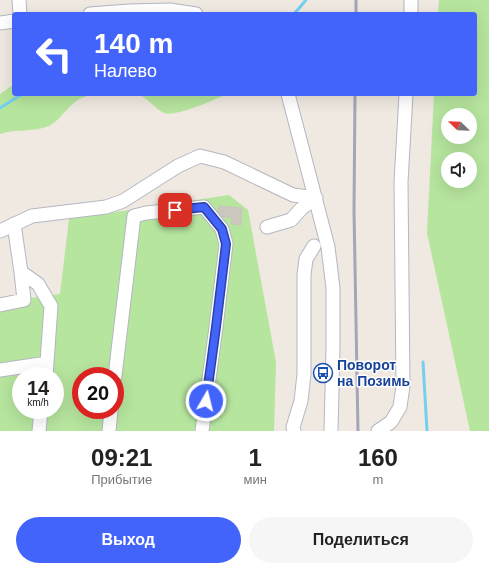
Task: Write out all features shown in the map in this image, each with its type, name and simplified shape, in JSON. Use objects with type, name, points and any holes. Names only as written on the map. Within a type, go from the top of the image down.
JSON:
[{"type":"street","points":[[19,0],[20,12]]},
{"type":"street","points":[[410,12],[411,0]]},
{"type":"street","points":[[116,12],[164,10],[180,12]]},
{"type":"street","points":[[0,23],[12,21]]},
{"type":"street","points":[[289,96],[328,247],[333,288],[331,431]]},
{"type":"street","points":[[378,431],[391,422],[400,407],[403,386],[401,182],[406,96]]},
{"type":"street","points":[[0,231],[32,216],[106,207],[123,200],[178,166],[200,156],[224,162],[293,195],[316,198]]},
{"type":"street","points":[[267,227],[291,220],[302,208],[316,198]]},
{"type":"street","points":[[116,367],[134,216],[123,200]]},
{"type":"street","points":[[134,216],[146,213],[204,207],[222,229],[226,244],[202,431]]},
{"type":"street","points":[[0,305],[24,300],[14,224]]},
{"type":"street","points":[[294,431],[293,428],[301,401],[304,374],[304,275],[306,259],[314,246]]},
{"type":"street","points":[[21,272],[38,284],[51,306],[47,367]]},
{"type":"street","points":[[0,370],[47,363]]},
{"type":"street","points":[[39,431],[40,419]]},
{"type":"street","points":[[109,431],[110,419]]},
{"type":"green space","points":[[439,0],[489,0],[489,431],[470,431],[427,233],[434,96],[477,96],[477,12],[438,12]]},
{"type":"green space","points":[[12,85],[12,96],[87,96],[76,101],[49,126],[0,134],[0,94]]},
{"type":"green space","points":[[142,96],[222,96],[195,107],[170,114],[162,112]]},
{"type":"green space","points":[[229,195],[248,210],[276,362],[274,431],[0,431],[0,302],[60,294],[69,219]]},
{"type":"building","points":[[219,206],[242,208],[241,225],[231,224],[232,218],[218,216]]},
{"type":"waterway","points":[[296,12],[306,0]]},
{"type":"waterway","points":[[0,108],[19,96]]},
{"type":"waterway","points":[[423,362],[427,431]]},
{"type":"railway","points":[[356,0],[356,12]]},
{"type":"railway","points":[[355,96],[354,211],[358,431]]},
{"type":"place","name":"Поворот на Позимь","points":[[323,373]]},
{"type":"route","points":[[175,210],[204,207],[222,229],[226,244],[206,401]]}]
